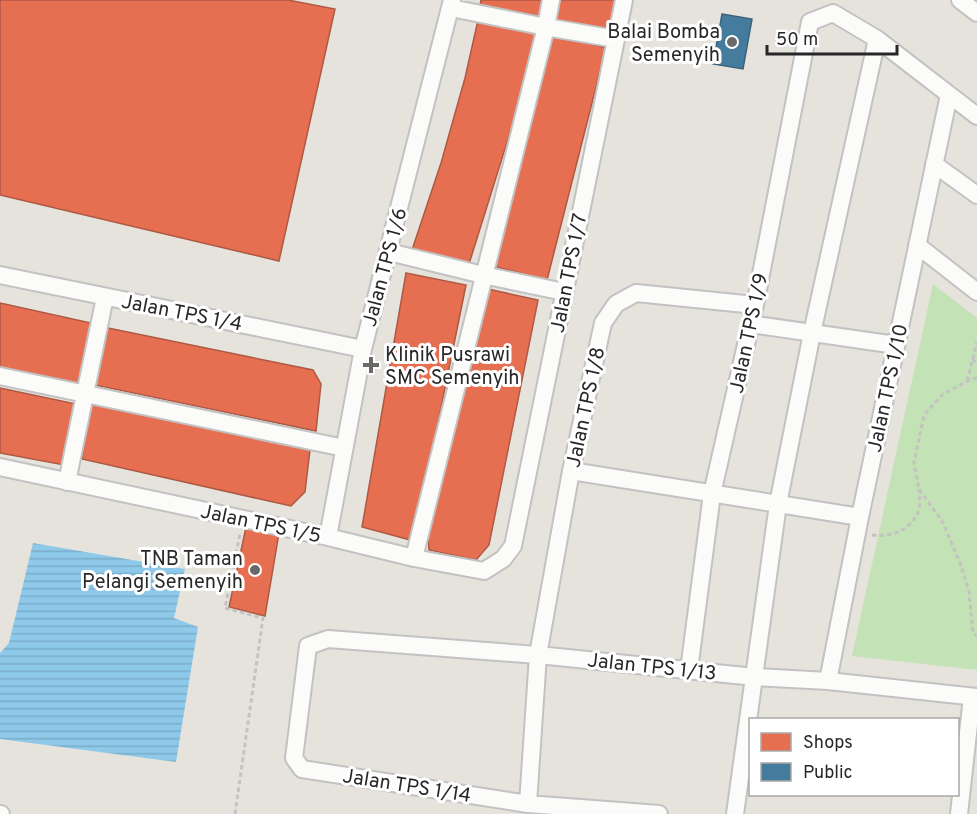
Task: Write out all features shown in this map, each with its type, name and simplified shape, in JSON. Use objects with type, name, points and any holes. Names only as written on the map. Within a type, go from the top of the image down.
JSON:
[{"type":"street","points":[[414,558],[546,27],[550,0]]},
{"type":"street","name":"Jalan TPS 1/7","points":[[513,546],[624,0]]},
{"type":"street","points":[[960,0],[977,13]]},
{"type":"street","points":[[452,4],[546,27],[616,39]]},
{"type":"street","name":"Jalan TPS 1/6","points":[[328,537],[363,349],[452,4]]},
{"type":"street","name":"Jalan TPS 1/9","points":[[689,670],[712,494],[755,305],[810,22],[833,13],[877,39]]},
{"type":"street","points":[[735,814],[778,504],[812,333],[877,39],[977,116]]},
{"type":"street","name":"Jalan TPS 1/10","points":[[828,681],[949,94]]},
{"type":"street","points":[[934,164],[977,195]]},
{"type":"street","points":[[917,245],[977,292]]},
{"type":"street","points":[[388,252],[564,292]]},
{"type":"street","name":"Jalan TPS 1/4","points":[[0,275],[363,349]]},
{"type":"street","name":"Jalan TPS 1/8","points":[[528,804],[538,655],[571,471],[603,323],[616,304],[636,293],[755,305]]},
{"type":"street","points":[[67,482],[105,297]]},
{"type":"street","points":[[750,324],[896,345]]},
{"type":"street","points":[[0,376],[344,448]]},
{"type":"street","name":"Jalan TPS 1/5","points":[[0,467],[328,537],[414,558],[484,571],[503,559],[513,546]]},
{"type":"street","points":[[571,471],[860,517]]},
{"type":"street","name":"Jalan TPS 1/13","points":[[327,639],[538,655],[828,681],[975,697]]},
{"type":"street","name":"Jalan TPS 1/14","points":[[327,639],[308,646],[294,758],[302,769],[528,804],[659,814]]},
{"type":"street","points":[[959,814],[975,697]]},
{"type":"path","points":[[967,381],[977,342]]},
{"type":"path","points":[[973,359],[977,364]]},
{"type":"path","points":[[870,534],[887,536],[905,529],[919,512],[920,489],[914,463],[924,415],[942,395],[977,378]]},
{"type":"path","points":[[920,489],[942,520],[962,565],[969,592],[973,633],[977,636]]},
{"type":"path","points":[[235,814],[263,618],[225,608],[243,520]]},
{"type":"green space","points":[[933,284],[977,318],[977,670],[852,656]]},
{"type":"water","points":[[33,543],[185,569],[174,618],[198,627],[176,762],[0,739],[0,653],[9,643]]},
{"type":"building: Shops","points":[[0,0],[288,0],[335,9],[279,261],[0,195]]},
{"type":"building: Shops","points":[[481,0],[547,0],[543,17],[480,5]]},
{"type":"building: Shops","points":[[557,0],[619,0],[613,32],[553,20]]},
{"type":"building: Shops","points":[[478,20],[540,29],[534,56],[469,264],[412,250],[441,163],[465,78]]},
{"type":"building: Shops","points":[[552,33],[606,48],[547,280],[493,266]]},
{"type":"building: Shops","points":[[406,273],[466,285],[414,541],[362,527]]},
{"type":"building: Shops","points":[[483,288],[538,300],[489,545],[476,560],[429,550],[428,536]]},
{"type":"building: Shops","points":[[0,303],[91,323],[78,386],[0,369]]},
{"type":"building: Shops","points":[[108,328],[313,370],[321,384],[316,431],[95,385]]},
{"type":"building: Shops","points":[[0,388],[76,404],[64,465],[0,453]]},
{"type":"building: Shops","points":[[91,402],[310,450],[305,492],[291,506],[82,459]]},
{"type":"building: Shops","name":"TNB Taman Pelangi Semenyih","points":[[246,527],[279,533],[265,616],[229,607]]},
{"type":"building: Public","name":"Balai Bomba Semenyih","points":[[722,14],[752,19],[743,69],[713,64]]},
{"type":"place","name":"Balai Bomba Semenyih","points":[[732,42]]},
{"type":"place","name":"Klinik Pusrawi SMC Semenyih","points":[[371,365]]},
{"type":"place","name":"TNB Taman Pelangi Semenyih","points":[[255,570]]}]
